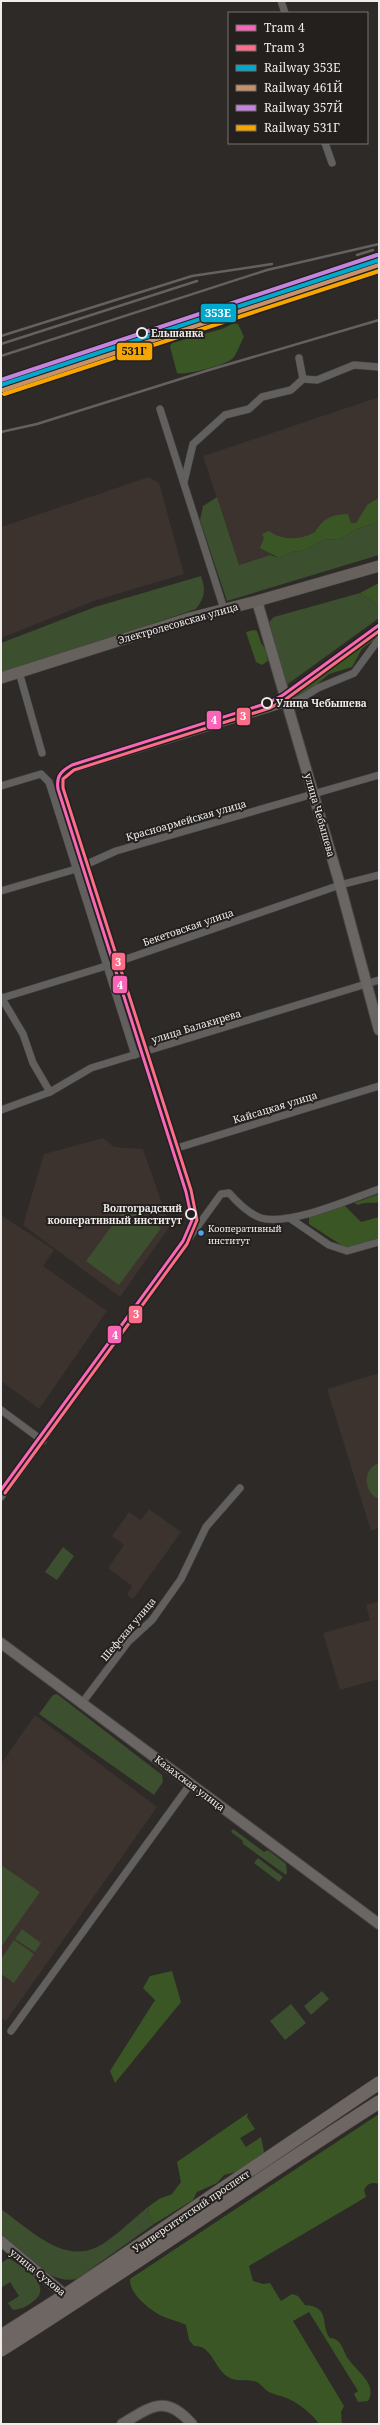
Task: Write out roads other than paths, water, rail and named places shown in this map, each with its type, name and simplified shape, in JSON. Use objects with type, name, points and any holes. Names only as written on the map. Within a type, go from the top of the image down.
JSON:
[{"type":"highway","name":"Университетский проспект","points":[[1,2350],[70,2299],[379,2083]]},
{"type":"highway","name":"Университетский проспект","points":[[1,2336],[70,2299],[379,2102]]},
{"type":"main road","name":"Электролесовская улица","points":[[1,678],[190,618],[257,601],[379,566]]},
{"type":"street","points":[[281,1],[285,12]]},
{"type":"street","points":[[325,144],[332,163]]},
{"type":"street","points":[[299,358],[303,379]]},
{"type":"street","points":[[184,483],[193,444],[225,415],[248,409],[262,397],[291,390],[303,379],[317,380],[354,365],[379,367]]},
{"type":"street","points":[[160,409],[224,609]]},
{"type":"street","name":"улица Чебышева","points":[[257,601],[285,704],[314,793],[368,984],[379,1030]]},
{"type":"street","points":[[74,769],[285,704],[354,674],[379,639]]},
{"type":"street","points":[[19,672],[42,753]]},
{"type":"street","points":[[1,786],[41,774],[45,776],[135,1055]]},
{"type":"street","name":"Красноармейская улица","points":[[1,891],[76,869],[116,851],[379,775]]},
{"type":"street","name":"Бекетовская улица","points":[[2,998],[106,966],[340,885],[379,874]]},
{"type":"street","name":"улица Балакирева","points":[[1,1110],[50,1092],[92,1068],[379,980]]},
{"type":"street","points":[[2,998],[23,1034],[33,1063],[50,1092]]},
{"type":"street","name":"Кайсацкая улица","points":[[177,1148],[379,1086]]},
{"type":"street","points":[[1,1497],[221,1194],[229,1194],[237,1203],[260,1218],[291,1219],[379,1189]]},
{"type":"street","points":[[291,1219],[329,1245],[347,1251],[379,1242]]},
{"type":"street","points":[[1,1410],[43,1441]]},
{"type":"street","name":"Шефская улица","points":[[82,1703],[128,1642],[152,1620],[181,1578],[206,1526],[240,1488]]},
{"type":"street","name":"Казахская улица","points":[[1,1643],[379,1924]]},
{"type":"street","points":[[10,2032],[191,1783]]},
{"type":"street","name":"улица Сухова","points":[[1,2241],[70,2299]]},
{"type":"street","points":[[122,2424],[152,2406],[164,2405],[174,2408],[192,2424]]},
{"type":"railway","points":[[1,356],[267,270],[379,244]]},
{"type":"railway","points":[[357,255],[373,250]]},
{"type":"railway","points":[[1,336],[192,276],[272,264]]},
{"type":"railway","points":[[1,344],[197,281]]},
{"type":"railway","points":[[1,432],[37,424],[209,370],[379,320]]},
{"type":"tram line","name":"4","points":[[1,1490],[183,1241],[192,1220],[186,1192],[58,789],[60,774],[72,765],[268,703],[283,695],[379,625]]},
{"type":"tram line","name":"3","points":[[5,1493],[187,1244],[197,1220],[191,1190],[63,788],[63,779],[74,770],[270,708],[286,699],[379,631]]},
{"type":"rail line","name":"357Й","points":[[1,380],[377,255]]},
{"type":"rail line","name":"353Е","points":[[1,385],[379,260]]},
{"type":"rail line","name":"461Й","points":[[3,390],[379,265]]},
{"type":"rail line","name":"531Г","points":[[4,394],[379,271]]},
{"type":"place","name":"Ельшанка","points":[[142,333]]},
{"type":"place","name":"Улица Чебышева","points":[[267,703]]},
{"type":"place","name":"Волгоградский кооперативный институт","points":[[191,1214]]},
{"type":"place","name":"Кооперативный институт","points":[[201,1233]]}]
